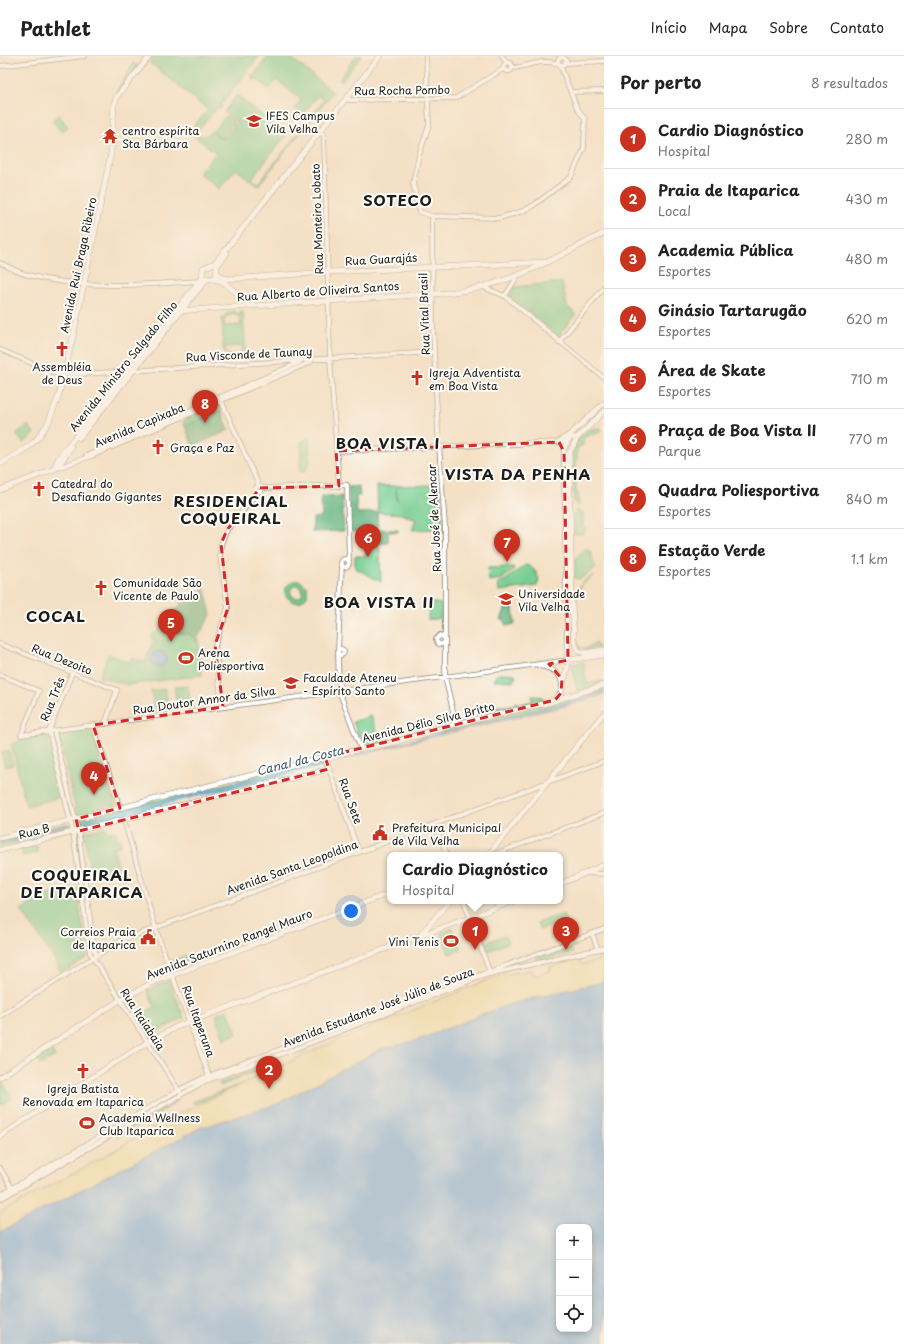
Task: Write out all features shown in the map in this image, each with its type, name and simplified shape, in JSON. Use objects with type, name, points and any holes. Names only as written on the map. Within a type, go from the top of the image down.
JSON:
[{"type":"main road","name":"Avenida Rui Braga Ribeiro","points":[[0,464],[28,447],[44,431],[58,398],[64,376],[112,149],[114,104],[118,96],[150,56]]},
{"type":"main road","points":[[348,99],[380,56]]},
{"type":"main road","points":[[230,279],[222,278],[211,264],[216,262],[384,56]]},
{"type":"main road","points":[[217,271],[218,264],[320,134]]},
{"type":"main road","points":[[485,288],[529,272],[604,233]]},
{"type":"main road","name":"Rua Guarajás","points":[[230,279],[328,272],[550,262]]},
{"type":"main road","name":"Avenida Ministro Salgado Filho","points":[[178,311],[200,281],[203,275],[204,267],[211,264]]},
{"type":"main road","points":[[528,264],[529,272]]},
{"type":"main road","name":"Avenida Ministro Salgado Filho","points":[[55,468],[178,311],[204,281],[210,279],[217,271]]},
{"type":"main road","points":[[203,275],[210,279],[220,280],[253,306]]},
{"type":"main road","points":[[226,285],[227,281],[230,279]]},
{"type":"main road","name":"Rua Alberto de Oliveira Santos","points":[[178,311],[463,292],[485,288]]},
{"type":"main road","points":[[552,702],[559,696],[567,675],[569,651],[564,452],[566,441],[572,433],[604,403]]},
{"type":"main road","points":[[576,659],[578,651],[574,640],[569,459],[573,444],[580,434],[604,411]]},
{"type":"main road","name":"Avenida Capixaba","points":[[0,490],[55,468]]},
{"type":"main road","points":[[569,651],[584,653],[604,650]]},
{"type":"main road","points":[[569,651],[576,659]]},
{"type":"main road","name":"Rua Doutor Annor da Silva","points":[[568,660],[604,655]]},
{"type":"main road","name":"Avenida Délio Silva Britto","points":[[75,829],[124,820],[327,763],[361,749],[400,740],[456,724],[552,702],[604,685]]},
{"type":"main road","points":[[490,852],[604,713]]},
{"type":"main road","name":"Avenida Délio Silva Britto","points":[[0,838],[120,808],[327,763]]},
{"type":"main road","name":"Rua B","points":[[0,850],[75,829]]},
{"type":"main road","points":[[563,883],[589,873],[604,865]]},
{"type":"main road","name":"Avenida Saturnino Rangel Mauro","points":[[0,1077],[120,1000],[172,974],[387,894]]},
{"type":"main road","points":[[419,936],[447,904]]},
{"type":"main road","points":[[0,1136],[147,1042],[189,1021],[506,904]]},
{"type":"street","points":[[0,66],[84,56]]},
{"type":"street","points":[[426,56],[429,125],[419,155],[413,183],[420,212],[432,216],[499,218],[523,211],[534,205],[571,176],[584,148],[585,119],[577,108],[561,63]]},
{"type":"street","points":[[502,56],[507,63],[511,64],[512,68]]},
{"type":"street","points":[[507,63],[503,65],[503,69],[507,72],[512,68],[520,68],[532,63],[604,61]]},
{"type":"street","name":"Rua Rocha Pombo","points":[[348,99],[456,98],[503,69]]},
{"type":"street","points":[[571,92],[604,91]]},
{"type":"street","name":"Rua Monteiro Lobato","points":[[320,134],[324,135],[330,358],[338,486]]},
{"type":"street","name":"Rua Vital Brasil","points":[[432,216],[436,387]]},
{"type":"street","points":[[0,263],[27,275],[69,283],[114,285],[200,281]]},
{"type":"street","points":[[505,296],[517,277]]},
{"type":"street","points":[[559,342],[604,287]]},
{"type":"street","points":[[485,288],[505,296],[604,378]]},
{"type":"street","points":[[500,293],[508,290]]},
{"type":"street","points":[[1,345],[1,351],[64,376]]},
{"type":"street","name":"Rua Visconde de Taunay","points":[[64,376],[434,352]]},
{"type":"street","name":"Avenida Capixaba","points":[[55,468],[94,455],[220,399],[315,360]]},
{"type":"street","points":[[288,361],[290,364],[289,367]]},
{"type":"street","name":"Avenida Capixaba","points":[[279,374],[301,361]]},
{"type":"street","name":"Rua José de Alencar","points":[[436,387],[446,539],[446,654],[444,677],[456,724]]},
{"type":"street","points":[[220,399],[260,487]]},
{"type":"street","points":[[558,442],[572,433]]},
{"type":"street","points":[[336,451],[558,442],[566,441],[580,434]]},
{"type":"street","points":[[558,442],[564,452]]},
{"type":"street","points":[[222,707],[215,645],[228,608],[220,556],[221,544],[227,530],[258,492],[256,488],[347,485],[349,563],[340,574]]},
{"type":"street","points":[[349,550],[342,562],[340,574],[340,652],[338,660],[339,691],[361,749]]},
{"type":"street","points":[[342,562],[347,560],[349,563]]},
{"type":"street","points":[[342,562],[345,567]]},
{"type":"street","points":[[566,563],[569,578],[572,581]]},
{"type":"street","name":"Rua José de Alencar","points":[[438,637],[445,624]]},
{"type":"street","points":[[441,645],[445,640],[442,636],[438,637],[436,641],[441,645],[446,654]]},
{"type":"street","name":"Rua Dezoito","points":[[0,644],[117,690],[105,724]]},
{"type":"street","name":"Rua Doutor Annor da Silva","points":[[0,675],[39,691],[21,735],[568,660]]},
{"type":"street","points":[[537,665],[551,669],[558,673],[562,679],[562,690]]},
{"type":"street","name":"Rua Três","points":[[49,731],[72,673]]},
{"type":"street","points":[[93,725],[120,808]]},
{"type":"street","points":[[49,731],[73,820]]},
{"type":"street","points":[[54,731],[75,829],[88,922],[92,934],[94,956]]},
{"type":"street","name":"Avenida Santa Leopoldina","points":[[0,1016],[120,941],[604,761]]},
{"type":"street","name":"Rua Sete","points":[[327,763],[359,852]]},
{"type":"street","points":[[500,852],[604,813]]},
{"type":"street","name":"Rua Itaperuna","points":[[124,820],[156,927],[209,1076]]},
{"type":"street","points":[[435,824],[446,852]]},
{"type":"street","points":[[589,873],[604,874]]},
{"type":"street","points":[[465,904],[490,972],[592,935],[604,929]]},
{"type":"street","points":[[88,922],[87,935],[89,952],[94,956]]},
{"type":"street","points":[[87,935],[92,934]]},
{"type":"street","points":[[592,935],[598,950]]},
{"type":"street","name":"Avenida Estudante José Júlio de Souza","points":[[0,1195],[13,1189],[209,1076],[490,972],[540,963],[604,948]]},
{"type":"street","points":[[537,954],[535,959],[540,963]]},
{"type":"street","name":"Rua Itaiabaia","points":[[94,956],[120,1000],[180,1092]]},
{"type":"street","name":"Avenida Estudante José Júlio de Souza","points":[[180,1092],[292,1050],[490,972]]},
{"type":"street","points":[[205,1082],[209,1076]]},
{"type":"street","points":[[0,1168],[13,1189]]},
{"type":"street","name":"Avenida Estudante José Júlio de Souza","points":[[0,1199],[13,1189]]},
{"type":"highlighted area","points":[[559,442],[564,452],[568,660],[549,664],[562,679],[561,693],[555,700],[325,757],[329,769],[79,831],[76,819],[120,808],[93,725],[223,707],[215,645],[228,608],[221,544],[227,530],[260,488],[339,486],[336,451]]},
{"type":"green space","points":[[155,56],[259,56],[221,105],[222,106],[220,109],[217,108],[199,129],[193,127],[208,110],[149,62]]},
{"type":"green space","points":[[268,56],[289,56],[333,92],[307,124],[305,121],[307,118],[310,118],[324,100],[318,95],[304,115],[299,116],[299,113],[294,109],[301,100],[277,80],[269,89],[256,79],[254,81],[252,79],[252,74],[254,75]]},
{"type":"green space","points":[[356,56],[362,56],[342,81],[339,80]]},
{"type":"green space","points":[[133,63],[139,66],[118,93],[117,92]]},
{"type":"green space","points":[[237,95],[286,135],[252,178],[258,183],[301,130],[300,128],[304,128],[258,186],[236,169],[219,189],[199,173],[216,153],[189,132],[206,136],[211,131],[223,140],[237,122],[224,112]]},
{"type":"green space","points":[[59,115],[68,127],[61,132],[52,120]]},
{"type":"green space","points":[[226,116],[234,122],[222,138],[213,131]]},
{"type":"green space","points":[[562,282],[567,306],[576,314],[558,336],[509,296],[514,287]]},
{"type":"green space","points":[[234,311],[240,315],[240,311],[243,311],[246,358],[243,358],[242,354],[237,358],[230,358],[223,350],[222,318],[227,313]],"holes":[[[234,314],[240,318],[241,325],[224,326],[225,317]],[[242,346],[241,352],[236,356],[229,355],[225,347]]]},
{"type":"green space","points":[[219,405],[229,430],[193,446],[183,421]]},
{"type":"green space","points":[[221,410],[229,430],[193,446],[185,426]]},
{"type":"green space","points":[[28,425],[35,434],[23,443],[16,434]]},
{"type":"green space","points":[[601,428],[602,430],[582,439],[584,441],[583,445],[577,448],[576,493],[578,493],[579,506],[574,501],[571,463],[572,449],[578,439],[588,430]]},
{"type":"green space","points":[[309,438],[310,466],[306,468],[306,471],[300,472],[301,442]]},
{"type":"green space","points":[[440,485],[443,529],[412,530],[416,520],[402,514],[378,512],[377,486]]},
{"type":"green space","points":[[359,486],[360,496],[356,496],[357,513],[377,512],[378,529],[398,530],[398,532],[388,532],[388,543],[372,544],[371,531],[350,532],[348,487]]},
{"type":"green space","points":[[342,496],[344,531],[312,532],[313,518],[322,517],[321,497]]},
{"type":"green space","points":[[577,510],[583,513],[583,524],[586,529],[583,534],[575,534],[573,517]]},
{"type":"green space","points":[[365,533],[379,533],[381,582],[355,568],[355,556],[366,556]]},
{"type":"green space","points":[[587,548],[592,553],[592,559],[596,568],[580,579],[574,578],[575,558]]},
{"type":"green space","points":[[525,565],[532,568],[536,572],[539,580],[537,586],[499,591],[498,583],[506,580]]},
{"type":"green space","points":[[513,567],[514,570],[502,579],[489,581],[488,568]]},
{"type":"green space","points":[[594,575],[583,584],[576,596],[577,643],[582,648],[587,648],[596,642],[597,647],[604,647],[586,650],[579,649],[576,642],[574,596],[582,582]]},
{"type":"green space","points":[[293,581],[300,581],[307,587],[307,596],[300,602],[293,602],[286,596],[286,587]],"holes":[[[297,585],[303,592],[301,597],[296,598],[292,596],[290,591],[292,587]]]},
{"type":"green space","points":[[205,589],[211,615],[198,637],[202,675],[128,685],[99,677],[108,654],[130,662],[132,658],[145,662],[154,639],[151,638],[153,633],[156,634],[172,610],[177,610],[186,596],[196,600],[202,590]]},
{"type":"green space","points":[[205,589],[211,615],[198,637],[199,640],[195,641],[190,634],[168,630],[165,627],[169,620],[168,616],[172,610],[177,610],[186,596],[196,600],[202,590]]},
{"type":"green space","points":[[429,602],[441,604],[441,618],[428,620]]},
{"type":"green space","points":[[513,608],[515,624],[506,626],[505,620],[501,620],[505,609]]},
{"type":"green space","points":[[584,662],[587,684],[604,681],[604,683],[577,692],[572,664]]},
{"type":"green space","points":[[506,673],[515,674],[516,678],[513,678],[514,681],[494,680],[496,675]]},
{"type":"green space","points":[[188,686],[191,707],[178,709],[174,687]]},
{"type":"green space","points":[[604,688],[604,690],[576,700],[435,734],[434,732]]},
{"type":"green space","points":[[165,689],[169,711],[155,713],[151,691]]},
{"type":"green space","points":[[532,696],[543,697],[543,701],[495,712],[496,706],[514,706],[515,702],[520,704],[533,701]]},
{"type":"green space","points":[[371,716],[381,743],[363,746],[353,722]]},
{"type":"green space","points":[[91,728],[116,806],[110,805],[77,816],[58,733]]},
{"type":"green space","points":[[47,735],[61,797],[26,806],[11,744],[21,741],[21,738]]},
{"type":"green space","points":[[9,750],[13,765],[5,767],[1,752]]},
{"type":"green space","points":[[322,760],[323,766],[79,824],[78,820]]},
{"type":"green space","points":[[68,823],[68,825],[0,842],[0,840]]},
{"type":"green space","points":[[69,827],[70,830],[0,847],[0,844]]},
{"type":"green space","points":[[106,827],[108,833],[116,831],[121,845],[113,848],[120,871],[91,878],[84,832]]},
{"type":"green space","points":[[37,846],[38,853],[23,856],[21,848]]},
{"type":"green space","points":[[79,888],[79,893],[77,893],[78,902],[81,904],[79,904],[88,957],[62,973],[57,967],[59,966],[21,910],[42,896]]},
{"type":"green space","points":[[563,914],[566,921],[540,930],[537,923]]},
{"type":"green space","name":"Vini Tenis","points":[[452,928],[461,950],[449,954],[441,933]]},
{"type":"green space","points":[[505,935],[508,943],[488,951],[485,943]]},
{"type":"green space","points":[[569,944],[573,953],[538,961],[536,959],[537,957],[568,946]]},
{"type":"green space","points":[[186,955],[189,963],[174,968],[171,961]]},
{"type":"green space","points":[[169,980],[184,1018],[148,1036],[136,1017],[155,1007],[147,990]]},
{"type":"green space","points":[[228,1010],[237,1034],[224,1039],[216,1015]]},
{"type":"green space","points":[[50,1049],[55,1056],[41,1065],[36,1058]]},
{"type":"green space","points":[[275,1063],[221,1086],[219,1083]]},
{"type":"green space","points":[[1,1080],[13,1098],[1,1105],[0,1081]]},
{"type":"green space","points":[[246,1082],[198,1103],[194,1104],[192,1102]]},
{"type":"green space","points":[[176,1099],[177,1101],[155,1117],[117,1136],[116,1134],[172,1104],[174,1102],[172,1101]]},
{"type":"sand","points":[[604,953],[604,982],[540,996],[481,1014],[451,1028],[415,1041],[381,1049],[277,1104],[200,1128],[0,1232],[0,1213],[94,1162],[172,1117],[319,1048],[500,975],[531,970],[533,976],[550,971],[550,967],[579,959],[581,965],[599,960],[598,955]]},
{"type":"water","points":[[159,651],[165,653],[167,659],[165,665],[159,667],[153,665],[151,659],[153,653]]},
{"type":"water","points":[[604,690],[604,694],[574,704],[436,736],[435,734],[576,700]]},
{"type":"water","points":[[430,735],[431,737],[369,753],[369,751]]},
{"type":"water","points":[[68,825],[69,827],[0,844],[0,842]]},
{"type":"water","points":[[604,982],[604,1344],[0,1344],[0,1232],[200,1128],[277,1104],[381,1049],[415,1041],[513,1003]]},
{"type":"waterway","name":"Canal da Costa","points":[[427,737],[439,734]]},
{"type":"waterway","name":"Canal da Costa","points":[[70,826],[373,751]]},
{"type":"place","name":"IFES Campus Vila Velha","points":[[254,121]]},
{"type":"place","name":"centro espírita Sta Bárbara","points":[[110,136]]},
{"type":"place","name":"Assembléia de Deus","points":[[62,349]]},
{"type":"place","name":"Igreja Adventista em Boa Vista","points":[[417,378]]},
{"type":"place","name":"Estação Verde","points":[[205,423]]},
{"type":"place","name":"Graça e Paz","points":[[158,447]]},
{"type":"place","name":"Catedral do Desafiando Gigantes","points":[[39,489]]},
{"type":"place","name":"Praça de Boa Vista II","points":[[368,557]]},
{"type":"place","name":"Quadra Poliesportiva","points":[[507,562]]},
{"type":"place","name":"Comunidade São Vicente de Paulo","points":[[101,588]]},
{"type":"place","name":"Universidade Vila Velha","points":[[506,599]]},
{"type":"place","name":"Área de Skate","points":[[171,642]]},
{"type":"place","name":"Arena Poliesportiva","points":[[186,658]]},
{"type":"place","name":"Faculdade Ateneu - Espírito Santo","points":[[291,683]]},
{"type":"place","name":"Ginásio Tartarugão","points":[[94,795]]},
{"type":"place","name":"Prefeitura Municipal de Vila Velha","points":[[380,833]]},
{"type":"place","name":"Correios Praia de Itaparica","points":[[148,937]]},
{"type":"place","name":"Vini Tenis","points":[[451,941]]},
{"type":"place","name":"Cardio Diagnóstico","points":[[475,950]]},
{"type":"place","name":"Academia Pública","points":[[566,950]]},
{"type":"place","name":"Igreja Batista Renovada em Itaparica","points":[[83,1071]]},
{"type":"place","name":"Praia de Itaparica","points":[[269,1089]]},
{"type":"place","name":"Academia Wellness Club Itaparica","points":[[87,1123]]},
{"type":"district","name":"SOTECO","points":[[398,199]]},
{"type":"district","name":"BOA VISTA I","points":[[388,442]]},
{"type":"district","name":"VISTA DA PENHA","points":[[518,473]]},
{"type":"district","name":"RESIDENCIAL COQUEIRAL","points":[[231,508]]},
{"type":"district","name":"BOA VISTA II","points":[[379,601]]},
{"type":"district","name":"COCAL","points":[[56,615]]},
{"type":"district","name":"COQUEIRAL DE ITAPARICA","points":[[82,882]]}]
